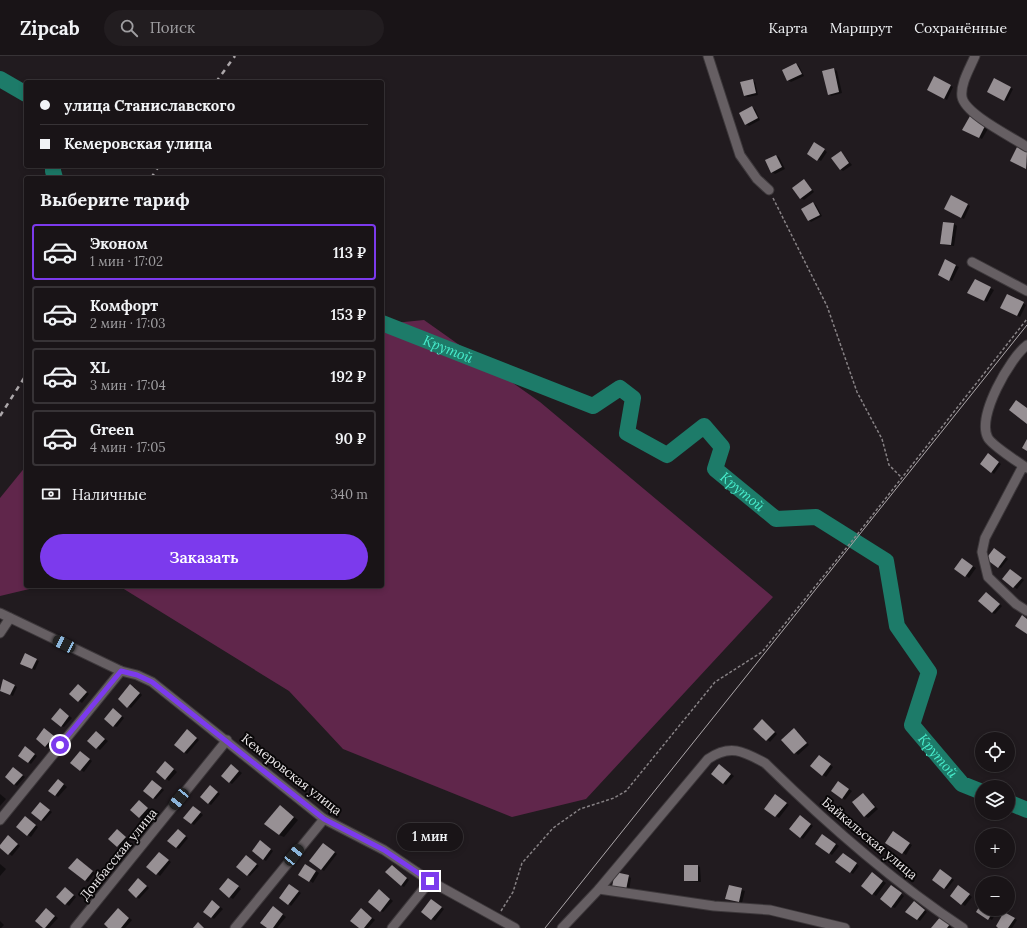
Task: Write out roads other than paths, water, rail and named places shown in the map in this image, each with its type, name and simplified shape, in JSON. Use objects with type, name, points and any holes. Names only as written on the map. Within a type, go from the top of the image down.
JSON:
[{"type":"street","points":[[708,56],[740,155],[757,179],[769,190]]},
{"type":"street","points":[[975,56],[963,86],[962,98],[968,107],[981,118],[1027,147]]},
{"type":"street","points":[[972,262],[1027,291]]},
{"type":"street","points":[[1027,345],[995,388],[986,419],[985,430],[988,439],[1025,467],[985,538],[982,552],[988,577],[1016,604],[1027,611]]},
{"type":"street","name":"Кемеровская улица","points":[[0,613],[121,671],[137,675],[152,682],[227,740],[324,819],[384,850],[430,881],[515,928]]},
{"type":"street","points":[[0,633],[10,618]]},
{"type":"street","points":[[0,820],[121,671]]},
{"type":"street","name":"Донбасская улица","points":[[75,928],[227,740]]},
{"type":"street","name":"Байкальская улица","points":[[562,928],[599,889],[708,759],[719,751],[734,750],[748,754],[765,763],[861,850],[945,916],[963,928]]},
{"type":"street","points":[[234,928],[324,819]]},
{"type":"street","points":[[392,928],[430,881]]},
{"type":"street","points":[[599,889],[706,905],[770,910],[845,928]]},
{"type":"waterway","name":"Крутой","points":[[0,79],[24,93]]},
{"type":"waterway","name":"Крутой","points":[[53,168],[54,176]]},
{"type":"waterway","name":"Крутой","points":[[384,324],[593,406],[620,388],[633,398],[627,433],[667,455],[704,426],[722,447],[715,469],[776,519],[816,517],[886,561],[897,626],[929,672],[912,725],[962,784],[975,789]]},
{"type":"waterway","name":"Крутой","points":[[1015,805],[1027,810]]},
{"type":"tram line","points":[[545,928],[1027,325]]},
{"type":"railway","points":[[217,80],[235,56]]},
{"type":"railway","points":[[152,176],[158,168]]},
{"type":"railway","points":[[0,416],[24,378]]}]
